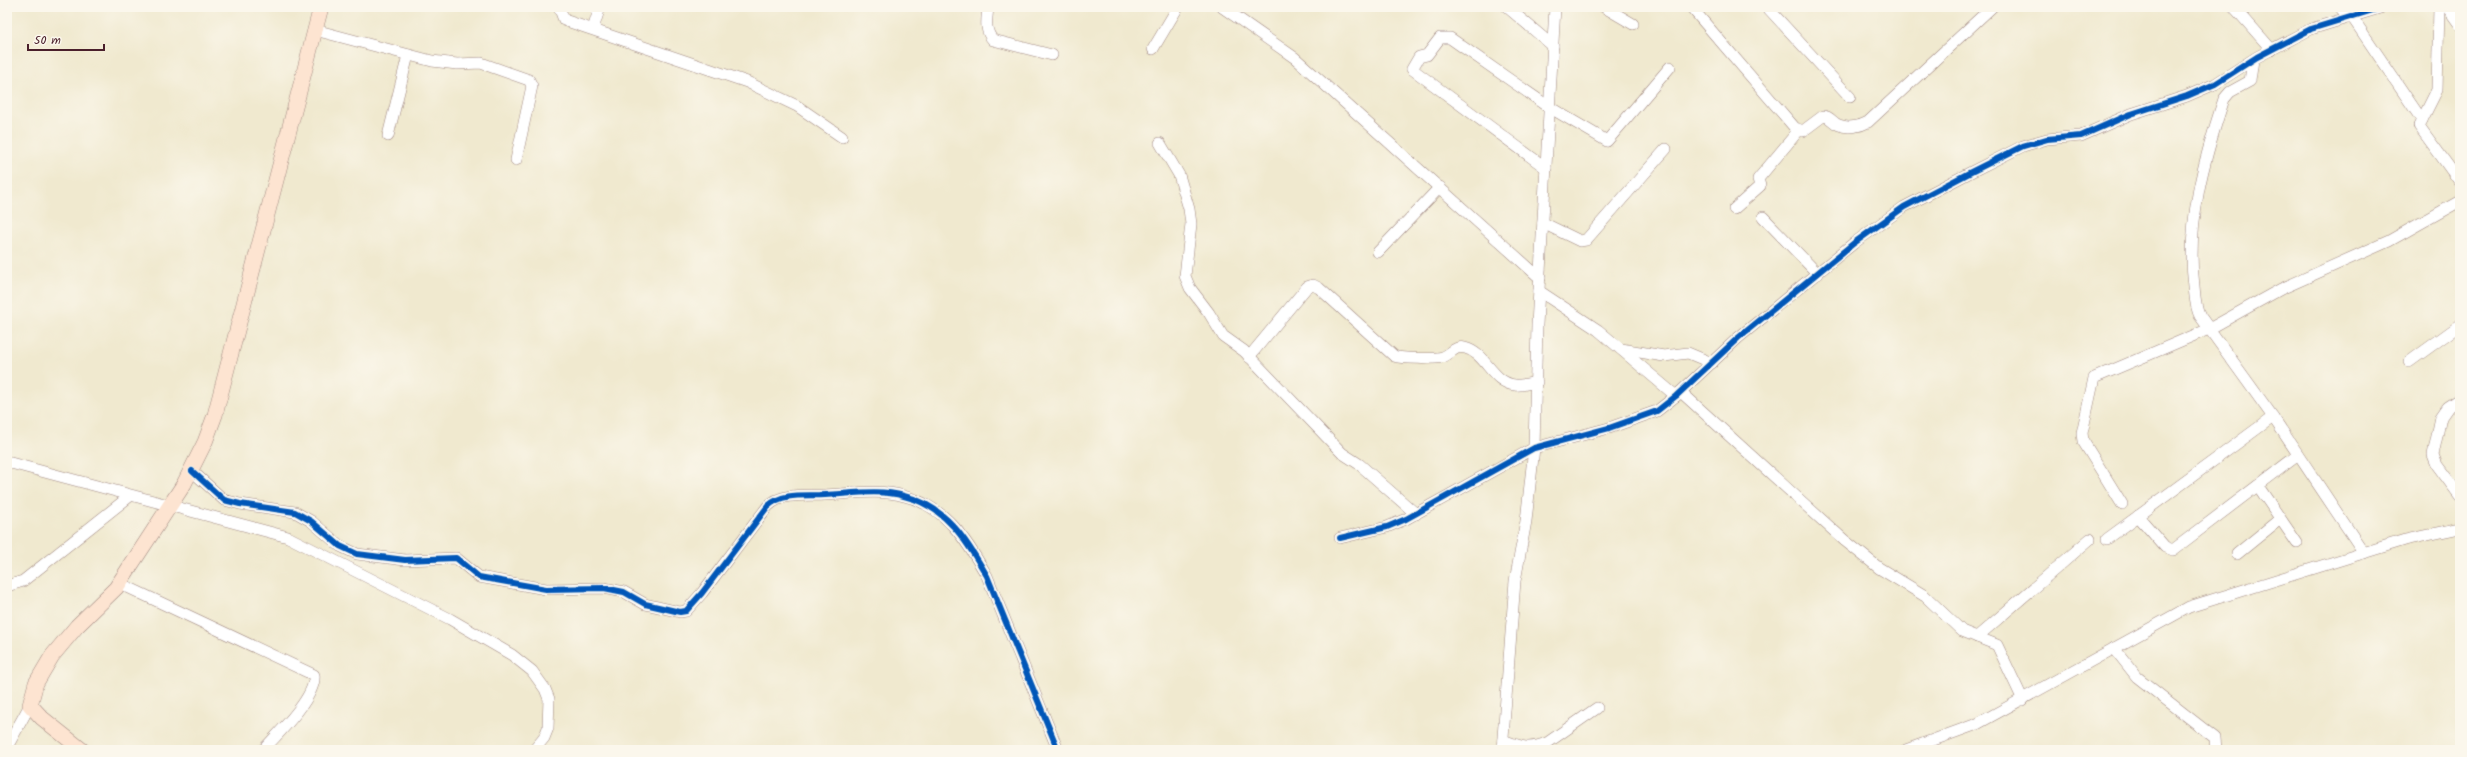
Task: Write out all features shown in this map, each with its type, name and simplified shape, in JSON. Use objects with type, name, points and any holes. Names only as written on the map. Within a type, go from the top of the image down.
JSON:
[{"type":"street","points":[[7,748],[30,705],[36,683],[52,656],[119,584],[192,471],[214,415],[321,7]]},
{"type":"street","points":[[559,7],[564,20],[767,91],[797,106],[842,137]]},
{"type":"street","points":[[593,29],[600,7]]},
{"type":"street","points":[[988,7],[986,26],[988,35],[993,40],[1052,55]]},
{"type":"street","points":[[1153,48],[1178,7]]},
{"type":"street","points":[[1222,7],[1290,53],[1540,278]]},
{"type":"street","points":[[1507,7],[1553,46]]},
{"type":"street","points":[[1555,7],[1539,290],[1534,448],[1526,521],[1515,581],[1503,745],[1526,748],[1550,747],[1597,708]]},
{"type":"street","points":[[1604,7],[1633,24]]},
{"type":"street","points":[[1691,7],[1799,130],[1806,131],[1822,116],[1828,117],[1842,126],[1857,127],[1868,122],[1992,7]]},
{"type":"street","points":[[1766,7],[1850,97]]},
{"type":"street","points":[[2234,7],[2272,50]]},
{"type":"street","points":[[2340,7],[2350,17],[2422,120]]},
{"type":"street","points":[[1340,538],[1387,527],[1416,514],[1534,448],[1640,418],[1657,411],[1678,394],[1738,338],[1854,243],[1904,207],[1977,169],[2023,146],[2047,140],[2081,136],[2131,114],[2187,96],[2215,84],[2253,60],[2311,29],[2383,7]]},
{"type":"street","points":[[2440,7],[2436,90],[2419,126],[2460,182]]},
{"type":"street","points":[[2447,7],[2460,25]]},
{"type":"street","points":[[315,30],[408,55],[449,64],[481,63],[529,80],[532,86],[516,160]]},
{"type":"street","points":[[1546,168],[1412,67],[1420,56],[1426,55],[1440,38],[1450,38],[1549,107],[1607,141],[1670,67]]},
{"type":"street","points":[[388,136],[408,55]]},
{"type":"street","points":[[2253,60],[2250,81],[2230,92],[2224,99],[2200,182],[2191,265],[2198,312],[2273,418],[2364,553]]},
{"type":"street","points":[[1734,209],[1760,186],[1758,179],[1799,130]]},
{"type":"street","points":[[1160,143],[1179,175],[1189,209],[1191,224],[1186,282],[1209,313],[1223,336],[1249,357],[1342,453],[1359,464],[1416,514]]},
{"type":"street","points":[[1543,223],[1580,241],[1586,240],[1666,149]]},
{"type":"street","points":[[1378,252],[1440,187]]},
{"type":"street","points":[[2122,504],[2083,442],[2082,433],[2094,378],[2209,329],[2281,289],[2389,241],[2460,201]]},
{"type":"street","points":[[1763,217],[1818,274]]},
{"type":"street","points":[[1249,357],[1306,287],[1314,285],[1394,356],[1442,357],[1455,349],[1464,347],[1475,352],[1498,378],[1504,381],[1516,385],[1537,382]]},
{"type":"street","points":[[1539,290],[1579,316],[1678,394],[1822,522],[1879,568],[1925,596],[1953,624],[1996,645],[2023,700]]},
{"type":"street","points":[[2409,362],[2460,325]]},
{"type":"street","points":[[1620,349],[1664,356],[1688,353],[1712,363]]},
{"type":"street","points":[[2460,399],[2448,408],[2441,417],[2433,455],[2437,465],[2460,496]]},
{"type":"street","points":[[2106,539],[2273,418]]},
{"type":"street","points":[[2138,516],[2165,547],[2173,550],[2298,456]]},
{"type":"street","points":[[7,462],[168,507],[288,537],[443,616],[512,655],[532,671],[545,689],[549,699],[547,733],[534,750]]},
{"type":"street","points":[[192,471],[224,500],[240,504],[295,512],[311,521],[340,546],[357,554],[405,560],[456,558],[476,576],[482,578],[546,589],[604,588],[624,592],[649,605],[680,612],[686,611],[702,593],[768,506],[778,498],[887,494],[904,496],[935,510],[959,530],[987,576],[1058,750]]},
{"type":"street","points":[[2258,486],[2297,543]]},
{"type":"street","points":[[7,586],[23,581],[130,496]]},
{"type":"street","points":[[2237,554],[2280,519]]},
{"type":"street","points":[[1906,750],[1977,724],[2023,700],[2189,606],[2405,540],[2460,528]]},
{"type":"street","points":[[1977,637],[2090,539]]},
{"type":"street","points":[[119,584],[314,675],[313,685],[303,702],[263,750]]},
{"type":"street","points":[[2114,648],[2137,677],[2214,738],[2217,742],[2216,750]]},
{"type":"street","points":[[30,705],[42,718],[82,750]]},
{"type":"cycle path","points":[[1340,538],[1387,527],[1406,519],[1534,448],[1609,428],[1657,411],[1676,396],[1738,338],[1854,243],[1904,207],[1971,172],[2023,146],[2047,139],[2081,136],[2131,114],[2187,96],[2215,84],[2257,57],[2311,29],[2383,7]]},
{"type":"cycle path","points":[[192,471],[224,500],[240,504],[295,512],[311,521],[340,546],[357,554],[405,560],[456,558],[479,577],[546,589],[604,588],[624,592],[645,604],[680,612],[686,611],[702,593],[768,506],[774,502],[780,499],[795,496],[865,492],[904,496],[919,501],[943,516],[954,527],[972,550],[987,576],[1058,750]]}]
